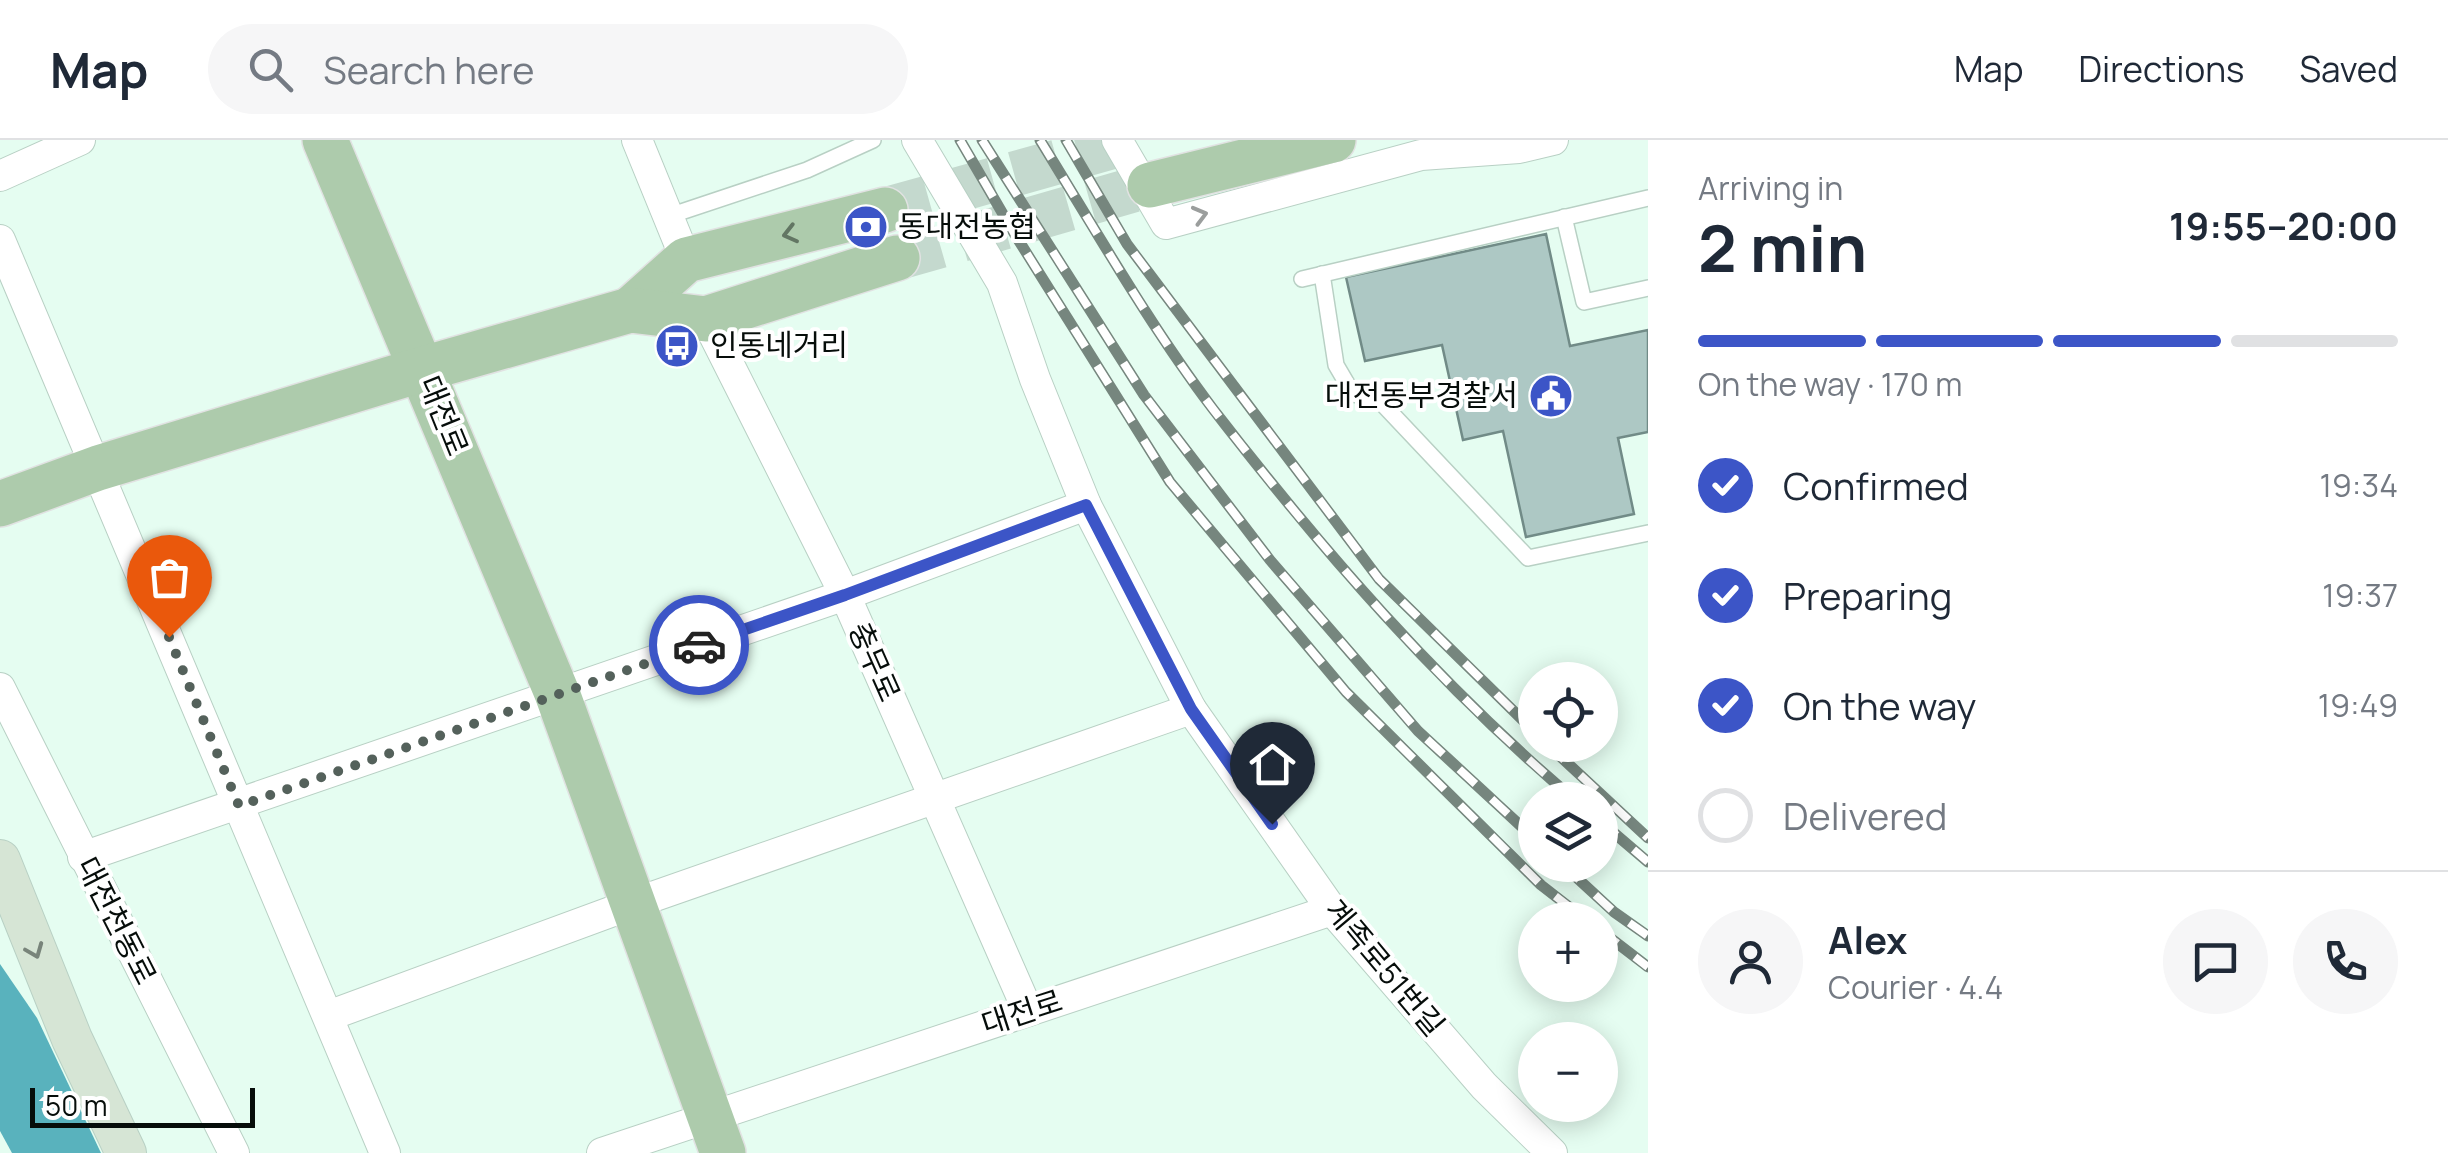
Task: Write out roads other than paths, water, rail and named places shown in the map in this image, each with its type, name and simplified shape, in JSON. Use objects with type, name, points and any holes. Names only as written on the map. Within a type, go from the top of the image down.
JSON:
[{"type":"main road","name":"대전로","points":[[326,140],[557,693],[717,1135]]},
{"type":"main road","points":[[1150,185],[1333,140]]},
{"type":"main road","points":[[630,310],[686,260],[884,210]]},
{"type":"main road","points":[[0,504],[98,468],[630,310],[706,318],[897,258]]},
{"type":"main road","points":[[0,860],[72,1039],[126,1153]]},
{"type":"street","points":[[0,176],[80,140]]},
{"type":"street","points":[[637,140],[686,260]]},
{"type":"street","name":"계족로51번길","points":[[917,140],[1002,283],[1035,379],[1086,505],[1191,709],[1332,910],[1484,1086],[1552,1153]]},
{"type":"street","points":[[1117,140],[1166,224],[1421,155],[1518,148],[1553,140]]},
{"type":"street","points":[[0,240],[385,1153]]},
{"type":"street","name":"충무로","points":[[706,318],[845,595],[1028,1012]]},
{"type":"street","points":[[83,857],[845,595],[1086,505]]},
{"type":"street","name":"대전천동로","points":[[0,688],[234,1153]]},
{"type":"street","points":[[328,1016],[635,903],[1191,709]]},
{"type":"street","name":"대전로","points":[[602,1153],[717,1135],[1028,1012],[1332,910]]},
{"type":"lane","points":[[670,216],[807,170],[872,140]]},
{"type":"lane","points":[[1302,279],[1648,198]]},
{"type":"lane","points":[[1564,218],[1584,302],[1648,288]]},
{"type":"lane","points":[[1322,274],[1336,365],[1354,394],[1377,398],[1528,558],[1648,533]]},
{"type":"water","points":[[0,964],[37,1018],[101,1153],[12,1153],[0,1131]]},
{"type":"tunnel","points":[[885,210],[1136,140]]},
{"type":"tunnel","points":[[897,258],[1150,185]]},
{"type":"railway","points":[[960,140],[1170,482],[1346,692],[1563,902]]},
{"type":"railway","points":[[982,140],[1144,395],[1270,560],[1418,731],[1518,823]]},
{"type":"railway","points":[[1040,140],[1167,344],[1254,462],[1429,663],[1555,782]]},
{"type":"railway","points":[[1066,140],[1127,244],[1379,579],[1518,715]]},
{"type":"railway","points":[[1566,762],[1648,838]]},
{"type":"railway","points":[[1618,836],[1648,862]]},
{"type":"railway","points":[[1581,882],[1648,936]]},
{"type":"railway","points":[[1618,944],[1648,967]]},
{"type":"place","name":"동대전농협","points":[[866,227]]},
{"type":"place","name":"인동네거리","points":[[677,346]]},
{"type":"place","name":"대전동부경찰서","points":[[1551,396]]}]
